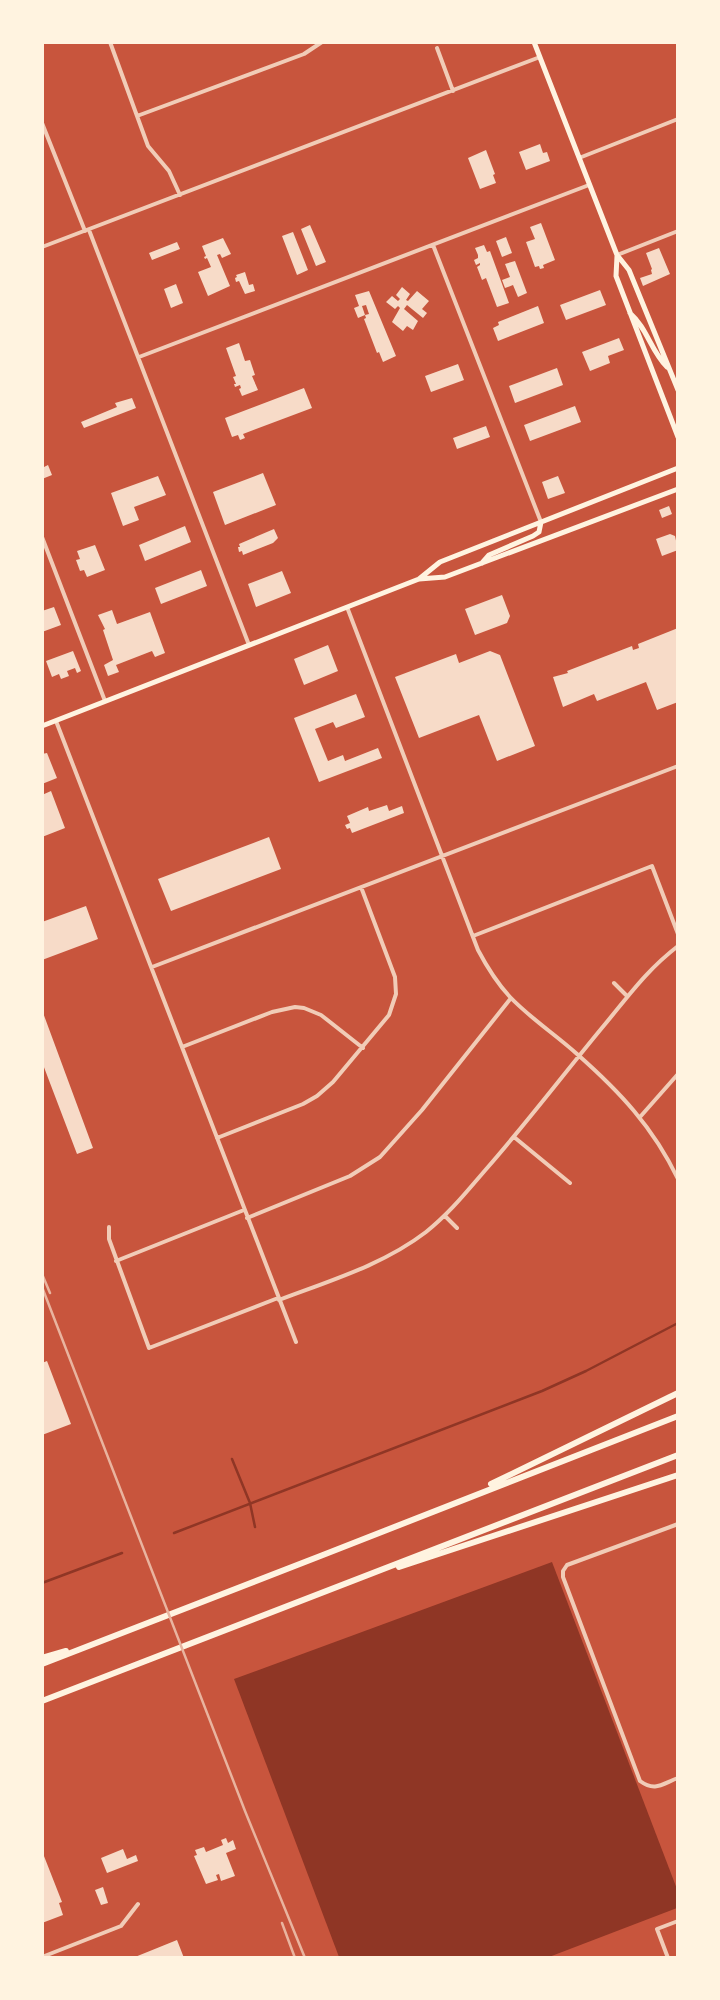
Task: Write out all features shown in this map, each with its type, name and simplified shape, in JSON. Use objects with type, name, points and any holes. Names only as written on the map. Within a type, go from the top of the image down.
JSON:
[{"type":"highway","points":[[452,1503],[678,1392]]},
{"type":"highway","points":[[42,1664],[678,1416]]},
{"type":"highway","points":[[42,1700],[678,1455]]},
{"type":"highway","points":[[326,1591],[678,1476]]},
{"type":"highway","points":[[42,1658],[136,1628]]},
{"type":"main road","points":[[534,42],[617,255],[629,270],[678,390]]},
{"type":"main road","points":[[617,255],[616,276],[678,437]]},
{"type":"main road","points":[[630,313],[639,321],[659,359],[670,370]]},
{"type":"main road","points":[[419,579],[440,562],[678,468]]},
{"type":"main road","points":[[42,726],[419,579],[445,577],[678,489]]},
{"type":"main road","points":[[482,563],[489,555],[539,532],[541,522]]},
{"type":"street","points":[[110,42],[148,146],[169,171],[180,195]]},
{"type":"street","points":[[137,116],[304,54],[322,42]]},
{"type":"street","points":[[437,48],[453,90]]},
{"type":"street","points":[[42,247],[540,57]]},
{"type":"street","points":[[579,158],[678,120]]},
{"type":"street","points":[[42,123],[138,357],[250,645]]},
{"type":"street","points":[[138,357],[590,185]]},
{"type":"street","points":[[617,255],[678,231]]},
{"type":"street","points":[[433,244],[541,522]]},
{"type":"street","points":[[42,537],[105,701]]},
{"type":"street","points":[[347,607],[473,936],[486,965],[511,998],[579,1056],[640,1117],[657,1140],[678,1179]]},
{"type":"street","points":[[56,721],[296,1342]]},
{"type":"street","points":[[152,967],[678,766]]},
{"type":"street","points":[[473,936],[652,866],[678,934]]},
{"type":"street","points":[[217,1138],[303,1104],[317,1096],[333,1082],[389,1015],[394,1005],[396,986],[392,968],[361,887]]},
{"type":"street","points":[[109,1227],[109,1239],[116,1261],[149,1348],[351,1273],[387,1256],[418,1237],[445,1216],[514,1137],[627,996],[655,964],[678,946]]},
{"type":"street","points":[[614,983],[627,996]]},
{"type":"street","points":[[247,1218],[350,1176],[380,1156],[422,1110],[511,998]]},
{"type":"street","points":[[182,1048],[272,1012],[295,1007],[321,1015],[363,1048]]},
{"type":"street","points":[[640,1117],[678,1074]]},
{"type":"street","points":[[514,1137],[570,1183]]},
{"type":"street","points":[[116,1261],[244,1210]]},
{"type":"street","points":[[445,1216],[458,1228]]},
{"type":"street","points":[[678,1524],[567,1566],[563,1571],[563,1577],[640,1781],[649,1788],[654,1788],[678,1778]]},
{"type":"street","points":[[42,1957],[121,1926],[138,1904]]},
{"type":"street","points":[[668,1958],[658,1929],[678,1921]]},
{"type":"shaded area","points":[[552,1562],[677,1889],[677,1908],[549,1957],[339,1957],[234,1679]]},
{"type":"building","points":[[540,144],[543,153],[547,152],[550,161],[526,170],[519,152]]},
{"type":"building","points":[[486,150],[495,174],[493,175],[496,183],[480,189],[468,158]]},
{"type":"building","points":[[541,223],[555,260],[543,265],[544,268],[540,269],[539,266],[535,267],[526,242],[535,239],[530,227]]},
{"type":"building","points":[[310,225],[326,262],[316,266],[301,229]]},
{"type":"building","points":[[293,232],[308,270],[297,275],[282,236]]},
{"type":"building","points":[[506,237],[512,253],[502,257],[496,241]]},
{"type":"building","points":[[223,238],[231,254],[222,258],[220,254],[217,255],[230,286],[208,296],[198,272],[211,267],[207,258],[205,259],[204,257],[206,256],[202,246]]},
{"type":"building","points":[[177,242],[180,249],[152,260],[149,253]]},
{"type":"building","points":[[484,245],[487,252],[490,251],[509,303],[497,307],[486,278],[482,280],[477,267],[480,263],[476,265],[474,260],[478,258],[475,248]]},
{"type":"building","points":[[659,248],[670,274],[643,286],[640,278],[652,274],[646,253]]},
{"type":"building","points":[[515,261],[527,293],[518,297],[513,285],[505,288],[502,280],[510,277],[505,264]]},
{"type":"building","points":[[245,272],[249,285],[253,284],[255,291],[245,294],[239,281],[236,282],[235,278],[237,277],[236,275]]},
{"type":"building","points":[[176,284],[183,303],[171,308],[164,289]]},
{"type":"building","points":[[402,287],[410,294],[406,300],[408,301],[417,291],[429,301],[422,309],[427,313],[423,318],[407,305],[404,309],[418,321],[413,330],[407,326],[403,331],[392,322],[400,308],[398,306],[395,309],[386,302],[392,296],[398,301],[400,299],[396,295]]},
{"type":"building","points":[[600,290],[606,305],[566,320],[560,305]]},
{"type":"building","points":[[369,291],[396,356],[383,362],[379,352],[377,353],[364,319],[366,318],[365,315],[358,318],[354,308],[359,306],[355,295]],"holes":[[[366,305],[369,314],[365,315],[362,306]]]},
{"type":"building","points":[[538,306],[544,323],[498,341],[493,328],[499,325],[498,322]]},
{"type":"building","points":[[619,338],[624,350],[608,356],[610,363],[590,371],[582,352]]},
{"type":"building","points":[[239,343],[245,361],[250,360],[255,375],[252,376],[258,390],[242,396],[239,389],[241,388],[240,385],[235,387],[234,384],[236,384],[233,377],[236,376],[226,348]]},
{"type":"building","points":[[458,364],[464,380],[431,392],[425,376]]},
{"type":"building","points":[[557,368],[563,385],[515,403],[509,386]]},
{"type":"building","points":[[304,388],[312,408],[243,434],[245,438],[240,440],[238,435],[232,437],[225,418]]},
{"type":"building","points":[[132,398],[136,408],[84,428],[81,422],[117,407],[115,403]]},
{"type":"building","points":[[575,406],[581,422],[530,441],[524,425]]},
{"type":"building","points":[[486,426],[490,437],[457,449],[453,438]]},
{"type":"building","points":[[48,465],[52,475],[42,479],[42,468]]},
{"type":"building","points":[[263,473],[276,505],[225,525],[213,492]]},
{"type":"building","points":[[158,476],[166,495],[134,507],[139,520],[123,526],[111,493]]},
{"type":"building","points":[[558,476],[565,493],[548,499],[542,482]]},
{"type":"building","points":[[669,506],[672,514],[662,518],[659,510]]},
{"type":"building","points":[[185,526],[191,542],[145,561],[139,545]]},
{"type":"building","points":[[274,529],[278,538],[273,543],[243,555],[242,551],[239,552],[239,544]]},
{"type":"building","points":[[670,534],[675,536],[678,550],[662,556],[656,539]]},
{"type":"building","points":[[95,545],[105,570],[87,577],[84,570],[80,571],[76,560],[80,559],[77,551]]},
{"type":"building","points":[[201,570],[207,586],[161,604],[155,588]]},
{"type":"building","points":[[282,571],[291,593],[256,607],[248,584]]},
{"type":"building","points":[[502,595],[510,616],[507,623],[475,635],[465,609]]},
{"type":"building","points":[[54,607],[61,625],[42,632],[42,611]]},
{"type":"building","points":[[112,610],[117,624],[150,612],[165,653],[155,657],[152,651],[116,665],[119,672],[108,676],[104,665],[113,660],[103,630],[105,629],[98,615]]},
{"type":"building","points":[[678,628],[678,702],[657,710],[646,682],[597,701],[594,694],[563,707],[553,677],[568,673],[567,671],[632,646],[633,650],[639,648],[638,644]]},
{"type":"building","points":[[328,645],[338,671],[304,685],[294,659]]},
{"type":"building","points":[[73,651],[81,671],[77,673],[75,668],[67,671],[69,676],[61,679],[59,674],[52,677],[46,661]]},
{"type":"building","points":[[490,651],[500,655],[535,746],[497,761],[479,715],[419,738],[395,677],[456,654],[459,663]]},
{"type":"building","points":[[356,694],[365,717],[336,728],[333,722],[315,729],[328,761],[343,755],[345,761],[378,748],[382,758],[319,782],[294,718]]},
{"type":"building","points":[[47,753],[57,778],[42,784],[42,754]]},
{"type":"building","points":[[51,791],[65,828],[42,837],[42,795]]},
{"type":"building","points":[[387,805],[389,811],[402,806],[404,813],[352,833],[350,828],[347,829],[345,825],[350,823],[347,816],[368,807],[369,811]]},
{"type":"building","points":[[269,837],[281,869],[171,911],[158,879]]},
{"type":"building","points":[[86,906],[98,939],[42,960],[42,922]]},
{"type":"building","points":[[42,1010],[93,1148],[77,1154],[42,1062]]},
{"type":"building","points":[[47,1361],[71,1424],[42,1435],[42,1363]]},
{"type":"building","points":[[226,1838],[228,1843],[233,1840],[236,1849],[226,1853],[235,1876],[221,1881],[219,1874],[216,1875],[218,1880],[206,1884],[194,1856],[197,1855],[195,1850],[204,1847],[206,1852],[223,1845],[221,1840]]},
{"type":"building","points":[[123,1849],[127,1859],[136,1855],[138,1861],[107,1873],[101,1858]]},
{"type":"building","points":[[42,1851],[62,1902],[59,1903],[63,1915],[42,1923]]},
{"type":"building","points":[[103,1887],[108,1903],[101,1905],[95,1890]]},
{"type":"building","points":[[177,1940],[184,1958],[135,1958],[135,1957]]},
{"type":"waterway","points":[[174,1533],[542,1391],[586,1371],[678,1323]]},
{"type":"waterway","points":[[232,1459],[250,1503],[255,1527]]},
{"type":"waterway","points":[[42,1583],[122,1553]]},
{"type":"railway","points":[[42,1274],[50,1293]]},
{"type":"railway","points":[[42,1287],[245,1811],[305,1958]]},
{"type":"railway","points":[[282,1923],[295,1958]]}]
